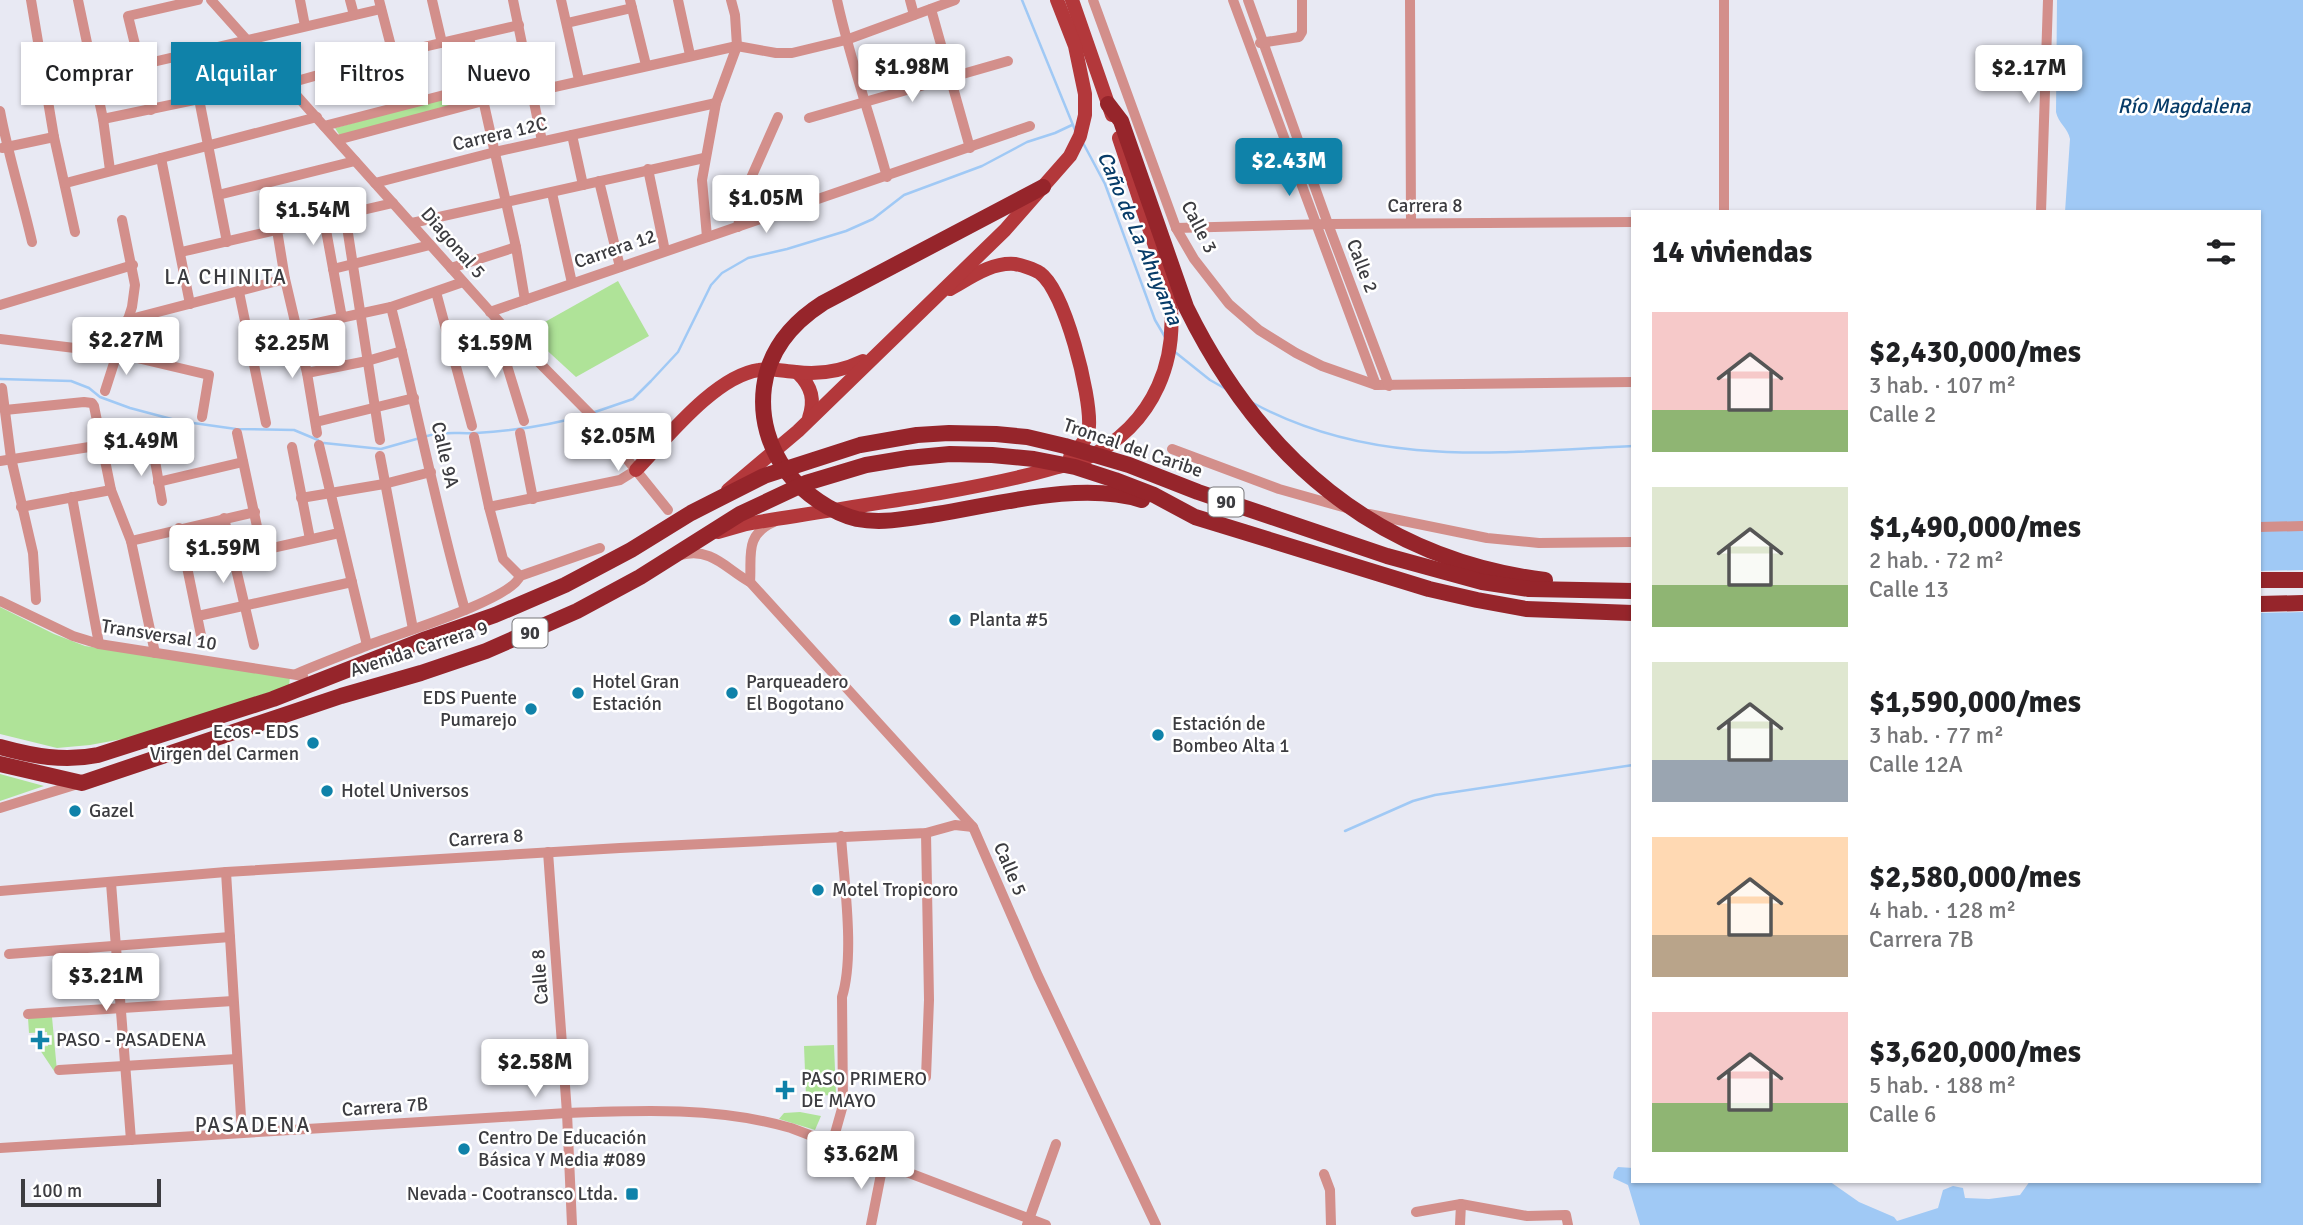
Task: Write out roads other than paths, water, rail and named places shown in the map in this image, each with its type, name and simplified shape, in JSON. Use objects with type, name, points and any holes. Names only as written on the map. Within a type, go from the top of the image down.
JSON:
[{"type":"highway","points":[[1108,104],[1121,121],[1186,307],[1217,365],[1259,424],[1309,476],[1358,513],[1413,544],[1478,567],[1552,581],[1631,583]]},
{"type":"highway","points":[[1043,187],[823,303],[798,321],[783,339],[768,371],[763,407],[766,430],[775,454],[789,475],[807,492],[841,513],[866,520],[892,520],[1078,492],[1110,492],[1130,496],[1195,517]]},
{"type":"highway","name":"Troncal del Caribe","points":[[819,456],[885,439],[917,435],[949,433],[1027,437],[1129,465],[1211,497],[1436,571],[1529,589],[1631,591]]},
{"type":"highway","name":"Troncal del Caribe","points":[[826,476],[866,465],[929,456],[992,455],[1034,459],[1075,467],[1115,480],[1154,495],[1195,517],[1429,589],[1526,609],[1631,613]]},
{"type":"highway","name":"Avenida Carrera 9","points":[[0,747],[26,755],[74,760],[98,755],[242,709],[495,615],[565,585],[631,550],[691,513],[764,476],[819,456]]},
{"type":"highway","name":"Avenida Carrera 9","points":[[82,783],[341,696],[486,651],[577,611],[674,556],[740,514],[826,476]]},
{"type":"highway","points":[[2261,580],[2303,580]]},
{"type":"highway","points":[[2261,604],[2303,603]]},
{"type":"highway","points":[[0,764],[82,783]]},
{"type":"main road","points":[[691,513],[727,490],[798,431],[1005,230],[1070,156],[1080,136],[1084,115],[1083,78],[1075,46],[1057,0]]},
{"type":"main road","points":[[703,537],[746,524],[1016,479],[1083,460],[1107,446],[1141,418],[1155,394],[1167,364],[1172,304],[1167,282],[1072,0]]},
{"type":"main road","points":[[933,299],[998,265],[1017,264],[1040,273],[1052,287],[1066,316],[1087,399],[1090,427],[1086,438],[1062,466]]},
{"type":"main road","points":[[636,470],[712,393],[735,377],[758,370],[779,369],[798,373],[824,373],[849,368],[873,357]]},
{"type":"main road","points":[[798,373],[807,382],[812,394],[813,407],[808,419]]},
{"type":"street","points":[[31,0],[54,137],[75,232]]},
{"type":"street","points":[[78,0],[103,119],[110,170]]},
{"type":"street","points":[[134,42],[128,16],[198,0]]},
{"type":"street","name":"Diagonal 5","points":[[211,0],[250,42]]},
{"type":"street","points":[[300,0],[305,26]]},
{"type":"street","points":[[350,0],[354,15]]},
{"type":"street","points":[[428,46],[442,43],[432,0]]},
{"type":"street","points":[[513,0],[522,42]]},
{"type":"street","points":[[561,0],[579,80]]},
{"type":"street","points":[[678,0],[690,55]]},
{"type":"street","points":[[708,237],[702,198],[704,158],[716,103],[737,46],[731,0]]},
{"type":"street","points":[[837,0],[846,40],[887,177]]},
{"type":"street","points":[[910,0],[914,15]]},
{"type":"street","points":[[555,86],[737,46],[792,53],[846,40],[955,0]]},
{"type":"street","name":"Calle 3","points":[[1093,0],[1176,228],[1194,259],[1229,304],[1259,330],[1322,366],[1376,385],[1631,382]]},
{"type":"street","name":"Calle 2","points":[[1233,0],[1389,386]]},
{"type":"street","name":"Calle 2","points":[[1248,0],[1376,385]]},
{"type":"street","points":[[1251,46],[1299,37],[1302,32],[1302,0]]},
{"type":"street","points":[[1410,0],[1411,223]]},
{"type":"street","points":[[1724,0],[1724,210]]},
{"type":"street","points":[[2041,210],[2048,0]]},
{"type":"street","points":[[157,61],[354,15],[380,4],[390,42]]},
{"type":"street","points":[[567,23],[631,4],[646,65]]},
{"type":"street","points":[[931,9],[970,148]]},
{"type":"street","points":[[446,42],[519,25]]},
{"type":"street","points":[[469,37],[470,42]]},
{"type":"street","points":[[809,118],[1008,61]]},
{"type":"street","points":[[66,183],[208,146],[442,94]]},
{"type":"street","name":"Diagonal 5","points":[[301,100],[490,312],[500,328],[589,413],[668,510]]},
{"type":"street","name":"Carrera 12C","points":[[375,183],[495,152],[716,103]]},
{"type":"street","points":[[150,105],[151,110]]},
{"type":"street","points":[[103,119],[173,105]]},
{"type":"street","points":[[200,105],[227,242]]},
{"type":"street","points":[[337,140],[467,105]]},
{"type":"street","points":[[483,105],[516,247],[525,300]]},
{"type":"street","points":[[535,105],[542,141]]},
{"type":"street","points":[[0,111],[3,148],[21,192],[32,242]]},
{"type":"street","points":[[738,227],[743,196],[778,117]]},
{"type":"street","name":"Carrera 12","points":[[490,312],[1030,126]]},
{"type":"street","points":[[572,135],[583,185]]},
{"type":"street","points":[[3,148],[54,137]]},
{"type":"street","points":[[160,158],[190,304]]},
{"type":"street","points":[[412,223],[704,158]]},
{"type":"street","points":[[218,195],[355,161]]},
{"type":"street","points":[[648,169],[665,251]]},
{"type":"street","points":[[599,181],[620,267]]},
{"type":"street","points":[[552,192],[572,283]]},
{"type":"street","points":[[181,252],[393,203]]},
{"type":"street","points":[[345,214],[380,440]]},
{"type":"street","points":[[324,219],[342,318]]},
{"type":"street","points":[[105,391],[132,307],[135,285],[133,265],[121,220]]},
{"type":"street","name":"Carrera 8","points":[[1176,228],[1631,222]]},
{"type":"street","points":[[277,230],[294,328],[307,373],[317,428],[414,398]]},
{"type":"street","points":[[333,269],[430,245]]},
{"type":"street","points":[[451,268],[516,247]]},
{"type":"street","points":[[0,305],[133,265]]},
{"type":"street","points":[[127,320],[285,279]]},
{"type":"street","points":[[294,328],[360,316],[463,282]]},
{"type":"street","points":[[239,292],[266,423]]},
{"type":"street","points":[[436,292],[505,563],[513,567],[519,579]]},
{"type":"street","name":"Calle 9A","points":[[391,307],[446,544],[465,610]]},
{"type":"street","points":[[450,343],[500,328],[524,421]]},
{"type":"street","points":[[0,339],[116,354],[209,375],[202,417]]},
{"type":"street","points":[[307,373],[402,351]]},
{"type":"street","points":[[2,388],[6,459],[33,553],[36,600]]},
{"type":"street","points":[[5,410],[92,402],[111,490],[131,541],[155,653]]},
{"type":"street","points":[[237,433],[261,550]]},
{"type":"street","points":[[520,433],[533,499]]},
{"type":"street","points":[[6,459],[102,445],[146,445],[153,449],[162,501]]},
{"type":"street","points":[[319,445],[367,645]]},
{"type":"street","points":[[292,447],[310,539]]},
{"type":"street","name":"90","points":[[1175,451],[1279,489],[1331,504],[1488,538],[1539,543],[1631,542]]},
{"type":"street","points":[[380,456],[413,629]]},
{"type":"street","points":[[158,482],[243,462]]},
{"type":"street","points":[[489,507],[620,480],[636,470]]},
{"type":"street","points":[[301,498],[384,484],[431,472]]},
{"type":"street","points":[[21,507],[111,490]]},
{"type":"street","points":[[72,497],[99,644]]},
{"type":"street","points":[[131,541],[255,512]]},
{"type":"street","points":[[750,582],[749,560],[757,535],[765,526],[787,517]]},
{"type":"street","points":[[224,518],[254,645]]},
{"type":"street","points":[[2261,527],[2303,526]]},
{"type":"street","points":[[179,528],[203,645]]},
{"type":"street","points":[[233,557],[339,533]]},
{"type":"street","points":[[296,674],[465,610],[504,592],[519,579],[600,548]]},
{"type":"street","name":"Calle 5","points":[[674,556],[687,553],[714,556],[750,582],[973,827],[1038,976],[1156,1225]]},
{"type":"street","points":[[198,616],[352,582]]},
{"type":"street","name":"Transversal 10","points":[[0,601],[73,636],[99,644],[296,674],[319,680]]},
{"type":"street","points":[[0,808],[82,783]]},
{"type":"street","name":"Carrera 8","points":[[0,891],[226,872],[926,833],[955,825],[973,827]]},
{"type":"street","points":[[926,833],[929,1000],[926,1077]]},
{"type":"street","points":[[832,1144],[843,1105],[842,997],[848,961],[841,836]]},
{"type":"street","name":"Calle 8","points":[[548,852],[567,1113],[572,1225]]},
{"type":"street","points":[[226,872],[242,1133]]},
{"type":"street","points":[[111,883],[131,1140]]},
{"type":"street","points":[[9,954],[230,937]]},
{"type":"street","points":[[28,1014],[233,1001]]},
{"type":"street","points":[[59,1070],[237,1059]]},
{"type":"street","name":"Carrera 7B","points":[[0,1148],[567,1113],[660,1110],[768,1121],[1028,1222],[1046,1225]]},
{"type":"street","points":[[1028,1222],[1056,1144]]},
{"type":"street","points":[[871,1225],[883,1164]]},
{"type":"street","points":[[1324,1174],[1330,1191],[1331,1225]]},
{"type":"street","points":[[1416,1212],[1461,1204],[1567,1220]]},
{"type":"street","points":[[1460,1225],[1461,1204]]},
{"type":"water","name":"Río Magdalena","points":[[2057,0],[2303,0],[2303,1225],[1640,1225],[1628,1185],[1613,1178],[1618,1167],[1631,1168],[1631,1183],[1832,1183],[1859,1202],[1894,1217],[1897,1221],[1938,1208],[1943,1190],[1953,1186],[1963,1188],[1965,1198],[1989,1199],[2020,1195],[2029,1183],[2261,1183],[2261,210],[2065,210],[2070,139],[2056,112]]},
{"type":"waterway","name":"Caño de La Ahuyama","points":[[1022,0],[1075,130]]},
{"type":"waterway","points":[[592,413],[633,399],[678,352],[711,285],[722,273],[748,258],[846,231],[873,219],[904,195],[982,166],[1027,142],[1072,125]]},
{"type":"waterway","name":"Caño de La Ahuyama","points":[[1082,141],[1105,184],[1155,320],[1165,337]]},
{"type":"waterway","name":"Caño de La Ahuyama","points":[[1175,352],[1210,380],[1226,389]]},
{"type":"waterway","points":[[0,379],[71,381],[89,388],[100,397],[179,421],[236,429],[294,430],[318,440]]},
{"type":"waterway","name":"Caño de La Ahuyama","points":[[1253,403],[1299,424],[1345,438],[1392,447],[1439,452],[1487,452],[1631,446]]},
{"type":"waterway","points":[[427,436],[518,429],[586,415]]},
{"type":"waterway","points":[[324,443],[381,449],[420,438]]},
{"type":"waterway","points":[[1345,831],[1413,801],[1435,795],[1631,765]]},
{"type":"place","name":"Planta #5","points":[[955,620]]},
{"type":"place","name":"Hotel Gran Estación","points":[[578,693]]},
{"type":"place","name":"Parqueadero El Bogotano","points":[[732,693]]},
{"type":"place","name":"EDS Puente Pumarejo","points":[[531,709]]},
{"type":"place","name":"Estación de Bombeo Alta 1","points":[[1158,735]]},
{"type":"place","name":"Ecos - EDS Virgen del Carmen","points":[[313,743]]},
{"type":"place","name":"Hotel Universos","points":[[327,791]]},
{"type":"place","name":"Gazel","points":[[75,811]]},
{"type":"place","name":"Motel Tropicoro","points":[[818,890]]},
{"type":"place","name":"PASO - PASADENA","points":[[40,1040]]},
{"type":"place","name":"PASO PRIMERO DE MAYO","points":[[785,1090]]},
{"type":"place","name":"Centro De Educación Básica Y Media #089","points":[[464,1149]]},
{"type":"place","name":"Nevada - Cootransco Ltda.","points":[[632,1194]]},
{"type":"district","name":"LA CHINITA","points":[[226,277]]},
{"type":"district","name":"PASADENA","points":[[253,1125]]}]
